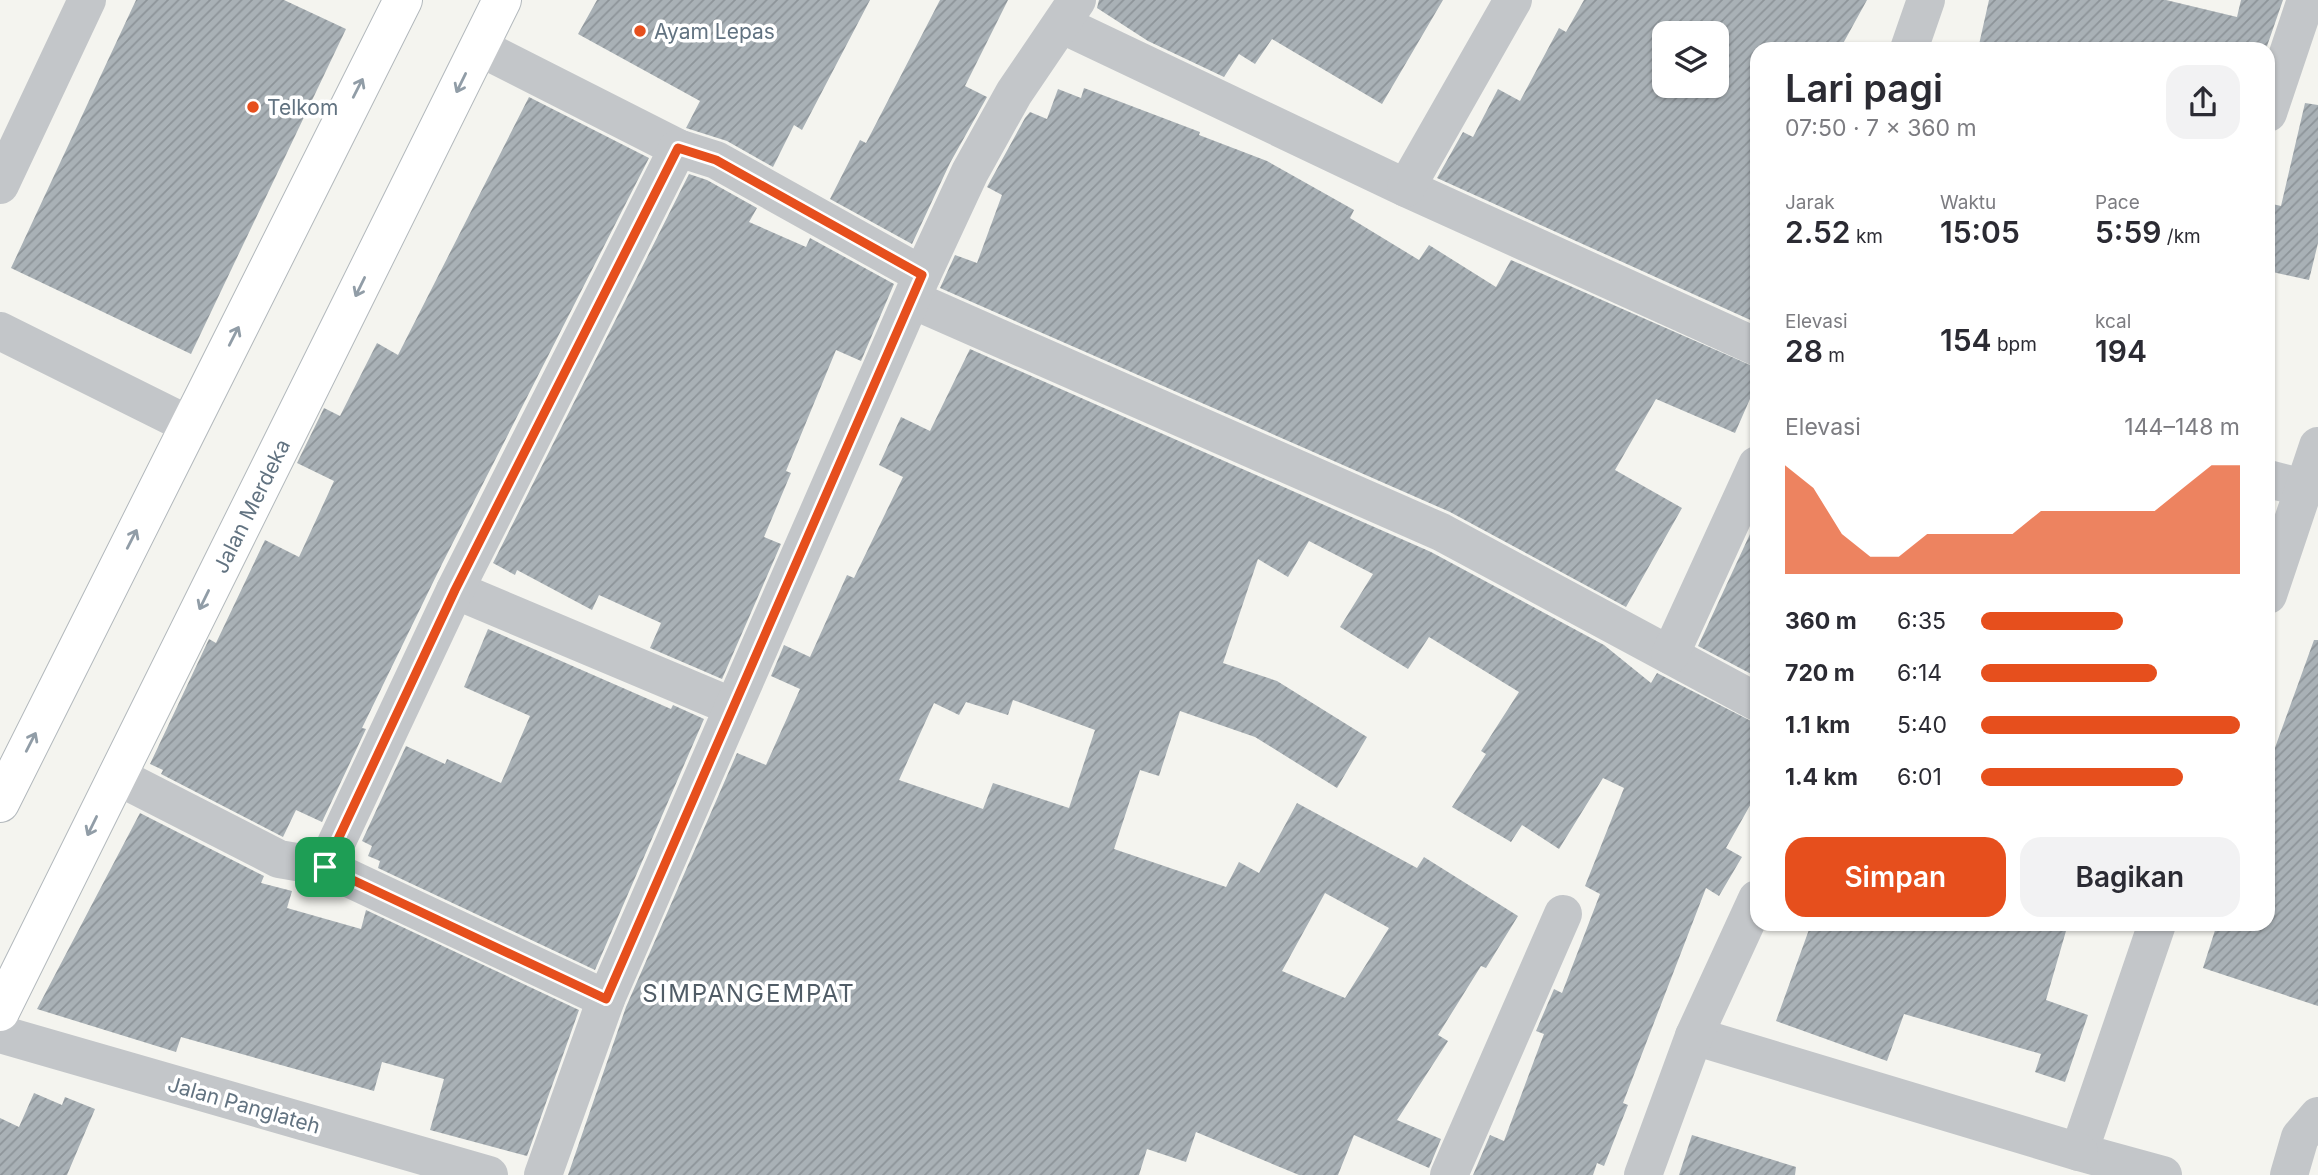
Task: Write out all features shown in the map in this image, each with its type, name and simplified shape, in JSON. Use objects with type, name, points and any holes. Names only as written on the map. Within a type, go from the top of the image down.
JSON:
[{"type":"main road","points":[[0,803],[403,0]]},
{"type":"main road","name":"Jalan Merdeka","points":[[0,1012],[502,0]]},
{"type":"street","points":[[0,185],[88,0]]},
{"type":"street","points":[[1406,188],[1513,0]]},
{"type":"street","points":[[1911,42],[1926,0]]},
{"type":"street","points":[[2275,92],[2306,0]]},
{"type":"street","points":[[543,1175],[606,999],[917,288],[970,172],[1014,93],[1070,12],[1406,188],[1750,344]]},
{"type":"street","points":[[479,47],[678,148],[716,160],[917,288],[1441,533],[1750,698]]},
{"type":"street","points":[[325,867],[455,590],[678,148]]},
{"type":"street","points":[[0,331],[189,425]]},
{"type":"street","points":[[2275,551],[2286,484],[2318,446]]},
{"type":"street","points":[[1670,655],[1750,480]]},
{"type":"street","points":[[455,590],[733,707]]},
{"type":"street","points":[[117,776],[279,859],[325,867],[606,999]]},
{"type":"street","points":[[1449,1175],[1563,914]]},
{"type":"street","points":[[1643,1175],[1694,1036],[1750,914]]},
{"type":"street","points":[[2080,1152],[2155,931]]},
{"type":"street","name":"Jalan Panglateh","points":[[0,1034],[489,1175]]},
{"type":"street","points":[[1694,1036],[2163,1175]]},
{"type":"street","points":[[2289,1175],[2301,1137],[2318,1116]]},
{"type":"building","points":[[136,0],[284,0],[346,29],[191,354],[11,268]]},
{"type":"building","points":[[597,0],[870,0],[802,130],[794,125],[773,167],[727,141],[686,128],[700,101],[578,34]]},
{"type":"building","points":[[940,0],[1008,0],[965,86],[987,97],[950,163],[912,244],[830,199],[860,140],[866,143]]},
{"type":"building","points":[[1099,0],[1443,0],[1382,104],[1272,39],[1255,64],[1239,54],[1224,77],[1148,41],[1097,8]]},
{"type":"building","points":[[1584,0],[1867,0],[1844,42],[1750,42],[1750,320],[1437,178],[1463,132],[1473,137],[1498,89],[1520,101],[1559,28],[1566,32]]},
{"type":"building","points":[[1989,0],[2166,0],[2237,17],[2241,0],[2283,0],[2268,42],[1980,42]]},
{"type":"building","points":[[1084,88],[1200,132],[1199,135],[1267,161],[1354,210],[1350,218],[1419,260],[1429,245],[1496,287],[1511,260],[1750,365],[1750,399],[1735,433],[1656,399],[1615,470],[1682,508],[1626,607],[1450,512],[940,288],[955,255],[977,263],[1002,195],[987,187],[1025,118],[1030,112],[1047,119],[1058,89],[1081,98]]},
{"type":"building","points":[[529,97],[649,158],[442,564],[362,728],[366,729],[322,822],[296,810],[283,837],[161,774],[163,770],[150,764],[209,639],[216,643],[265,540],[299,557],[334,481],[297,463],[324,408],[340,416],[377,343],[398,355]]},
{"type":"building","points":[[2305,103],[2318,105],[2318,243],[2309,280],[2275,273],[2275,205],[2281,206]]},
{"type":"building","points":[[689,174],[707,180],[757,208],[749,222],[806,247],[810,238],[894,284],[861,361],[836,350],[786,471],[791,473],[764,537],[781,544],[722,679],[650,648],[661,623],[599,595],[592,610],[517,570],[515,575],[493,563]]},
{"type":"building","points":[[970,349],[1431,552],[1604,645],[1651,683],[1657,673],[1750,720],[1750,805],[1726,848],[1742,857],[1719,896],[1706,888],[1623,1103],[1628,1105],[1604,1166],[1597,1163],[1593,1175],[1473,1175],[1490,1135],[1504,1141],[1544,1034],[1536,1031],[1554,989],[1562,993],[1600,894],[1585,886],[1624,788],[1603,778],[1559,849],[1522,825],[1511,842],[1452,807],[1486,754],[1481,751],[1519,692],[1429,637],[1408,669],[1340,627],[1373,574],[1309,541],[1288,577],[1258,559],[1223,663],[1277,681],[1367,737],[1337,788],[1255,737],[1180,711],[1159,776],[1140,770],[1114,849],[1226,887],[1239,862],[1259,873],[1297,803],[1417,868],[1424,857],[1518,916],[1486,968],[1481,966],[1438,1035],[1448,1041],[1397,1120],[1441,1139],[1429,1168],[1354,1135],[1338,1175],[1299,1175],[1196,1132],[1186,1162],[1147,1149],[1139,1175],[568,1175],[626,1007],[737,753],[766,765],[800,689],[771,676],[784,645],[810,657],[847,575],[854,578],[903,477],[879,465],[901,417],[930,431]],"holes":[[[1013,700],[1095,730],[1069,808],[993,783],[983,809],[899,780],[934,703],[959,715],[966,702],[1008,715]],[[1325,893],[1389,928],[1345,998],[1282,971]]]},
{"type":"building","points":[[1750,534],[1750,673],[1698,646]]},
{"type":"building","points":[[488,629],[671,709],[673,705],[704,719],[595,970],[378,868],[380,861],[368,856],[372,846],[362,841],[406,746],[445,764],[447,759],[501,783],[530,716],[464,687]]},
{"type":"building","points":[[2314,640],[2318,640],[2318,1006],[2203,968],[2215,931],[2275,931],[2275,748]]},
{"type":"building","points":[[140,813],[264,876],[261,883],[292,891],[287,908],[361,929],[366,910],[579,1010],[527,1156],[430,1130],[444,1079],[382,1062],[374,1091],[181,1037],[176,1052],[37,1009]]},
{"type":"building","points":[[1808,931],[2066,931],[2046,1000],[2088,1015],[2065,1082],[2035,1072],[2041,1054],[1904,1014],[1887,1061],[1776,1021]]},
{"type":"building","points":[[34,1093],[62,1105],[65,1097],[95,1109],[67,1175],[0,1175],[0,1118],[19,1127]]},
{"type":"building","points":[[1692,1135],[1796,1167],[1795,1175],[1679,1175]]},
{"type":"place","name":"Ayam Lepas","points":[[640,31]]},
{"type":"place","name":"Telkom","points":[[253,107]]},
{"type":"district","name":"SIMPANGEMPAT","points":[[749,993]]},
{"type":"route","points":[[678,148],[716,160],[922,275],[606,999],[325,867],[455,590],[678,148]]}]
